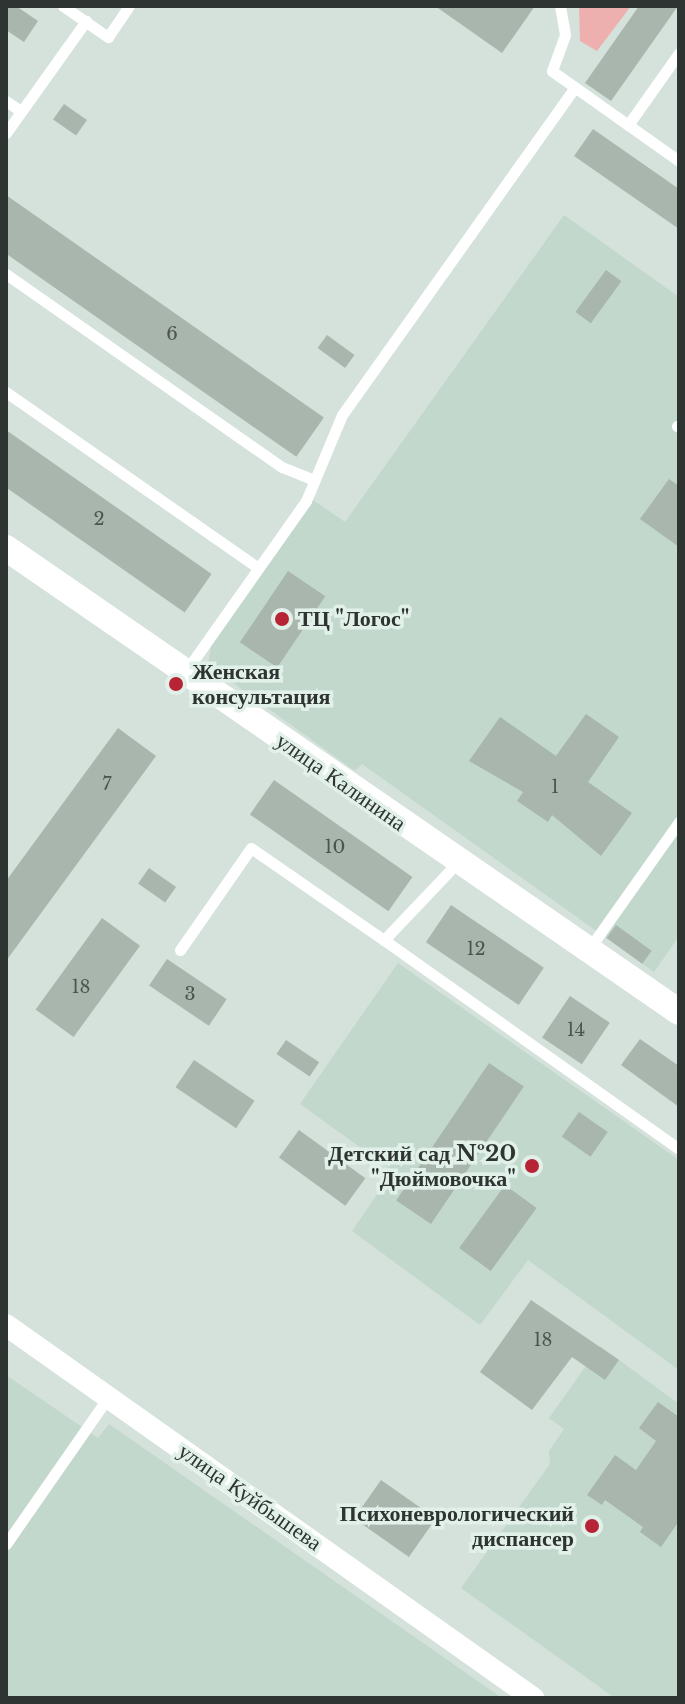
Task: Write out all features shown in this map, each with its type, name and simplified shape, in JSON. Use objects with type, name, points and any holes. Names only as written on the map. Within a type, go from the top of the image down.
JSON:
[{"type":"street","name":"улица Калинина","points":[[6,548],[184,675],[679,1012]]},
{"type":"street","name":"улица Куйбышева","points":[[6,1325],[533,1698]]},
{"type":"lane","points":[[63,6],[108,37],[129,6]]},
{"type":"lane","points":[[560,6],[565,35],[552,71],[679,161]]},
{"type":"lane","points":[[6,133],[86,21]]},
{"type":"lane","points":[[628,125],[679,53]]},
{"type":"lane","points":[[184,675],[306,501],[342,415],[575,87]]},
{"type":"lane","points":[[6,101],[21,111]]},
{"type":"lane","points":[[6,274],[282,467],[315,480]]},
{"type":"lane","points":[[6,392],[257,567]]},
{"type":"lane","points":[[588,952],[679,822]]},
{"type":"lane","points":[[180,950],[251,848],[679,1149]]},
{"type":"lane","points":[[384,940],[457,863]]},
{"type":"lane","points":[[6,1544],[108,1397]]},
{"type":"shaded area","points":[[579,6],[631,6],[597,51],[580,41]]},
{"type":"shaded area","points":[[564,215],[679,297],[679,936],[654,972],[362,764],[355,771],[208,665],[211,646],[313,500],[345,522]]},
{"type":"shaded area","name":"Детский сад №20 \"Дюймовочка\"","points":[[398,963],[679,1160],[679,1370],[528,1260],[480,1325],[352,1231],[393,1171],[300,1104]]},
{"type":"shaded area","name":"Психоневрологический диспансер","points":[[600,1346],[679,1404],[679,1698],[615,1698],[461,1588],[550,1464],[549,1451],[564,1429],[549,1418]]},
{"type":"shaded area","points":[[6,1375],[98,1438],[109,1424],[502,1698],[6,1698]]},
{"type":"building","points":[[6,6],[16,6],[38,21],[24,42],[6,30]]},
{"type":"building","points":[[435,6],[535,6],[502,53]]},
{"type":"building","points":[[639,6],[678,6],[611,101],[585,83]]},
{"type":"building","points":[[64,104],[87,120],[76,136],[53,120]]},
{"type":"building","points":[[593,129],[679,189],[679,229],[574,156]]},
{"type":"building","points":[[6,195],[324,418],[296,457],[6,254]]},
{"type":"building","points":[[606,270],[621,281],[591,323],[575,312]]},
{"type":"building","points":[[327,335],[355,355],[345,368],[318,348]]},
{"type":"building","points":[[6,430],[212,574],[185,612],[6,487]]},
{"type":"building","points":[[669,479],[679,486],[679,547],[640,519]]},
{"type":"building","name":"ТЦ \"Логос\"","points":[[288,571],[325,596],[277,667],[240,642]]},
{"type":"building","points":[[586,714],[619,737],[588,782],[632,813],[601,856],[552,815],[548,822],[517,801],[523,792],[469,761],[500,717],[556,756]]},
{"type":"building","points":[[118,728],[156,756],[6,961],[6,881]]},
{"type":"building","points":[[274,780],[412,877],[388,911],[250,814]]},
{"type":"building","points":[[149,868],[176,887],[165,902],[138,884]]},
{"type":"building","points":[[451,905],[544,968],[519,1005],[426,942]]},
{"type":"building","points":[[102,918],[140,946],[74,1037],[36,1009]]},
{"type":"building","points":[[616,925],[652,951],[642,964],[607,938]]},
{"type":"building","points":[[167,959],[227,999],[209,1026],[149,986]]},
{"type":"building","points":[[570,996],[610,1023],[582,1064],[542,1037]]},
{"type":"building","points":[[640,1039],[679,1066],[679,1107],[621,1065]]},
{"type":"building","points":[[286,1040],[319,1062],[310,1076],[276,1054]]},
{"type":"building","points":[[194,1060],[255,1101],[236,1128],[176,1087]]},
{"type":"building","points":[[489,1063],[524,1086],[431,1224],[396,1201]]},
{"type":"building","points":[[579,1112],[608,1132],[590,1157],[562,1137]]},
{"type":"building","points":[[299,1130],[365,1178],[345,1206],[279,1158]]},
{"type":"building","points":[[505,1185],[537,1208],[491,1271],[459,1248]]},
{"type":"building","points":[[531,1300],[619,1360],[605,1380],[572,1357],[532,1410],[480,1372]]},
{"type":"building","points":[[658,1402],[679,1417],[679,1521],[661,1547],[640,1532],[643,1527],[605,1500],[602,1505],[587,1495],[615,1455],[636,1470],[656,1441],[639,1428]]},
{"type":"building","points":[[381,1480],[436,1518],[409,1557],[354,1519]]},
{"type":"place","name":"ТЦ \"Логос\"","points":[[282,619]]},
{"type":"place","name":"Женская консультация","points":[[176,684]]},
{"type":"place","name":"Детский сад №20 \"Дюймовочка\"","points":[[532,1166]]},
{"type":"place","name":"Психоневрологический диспансер","points":[[592,1526]]}]
